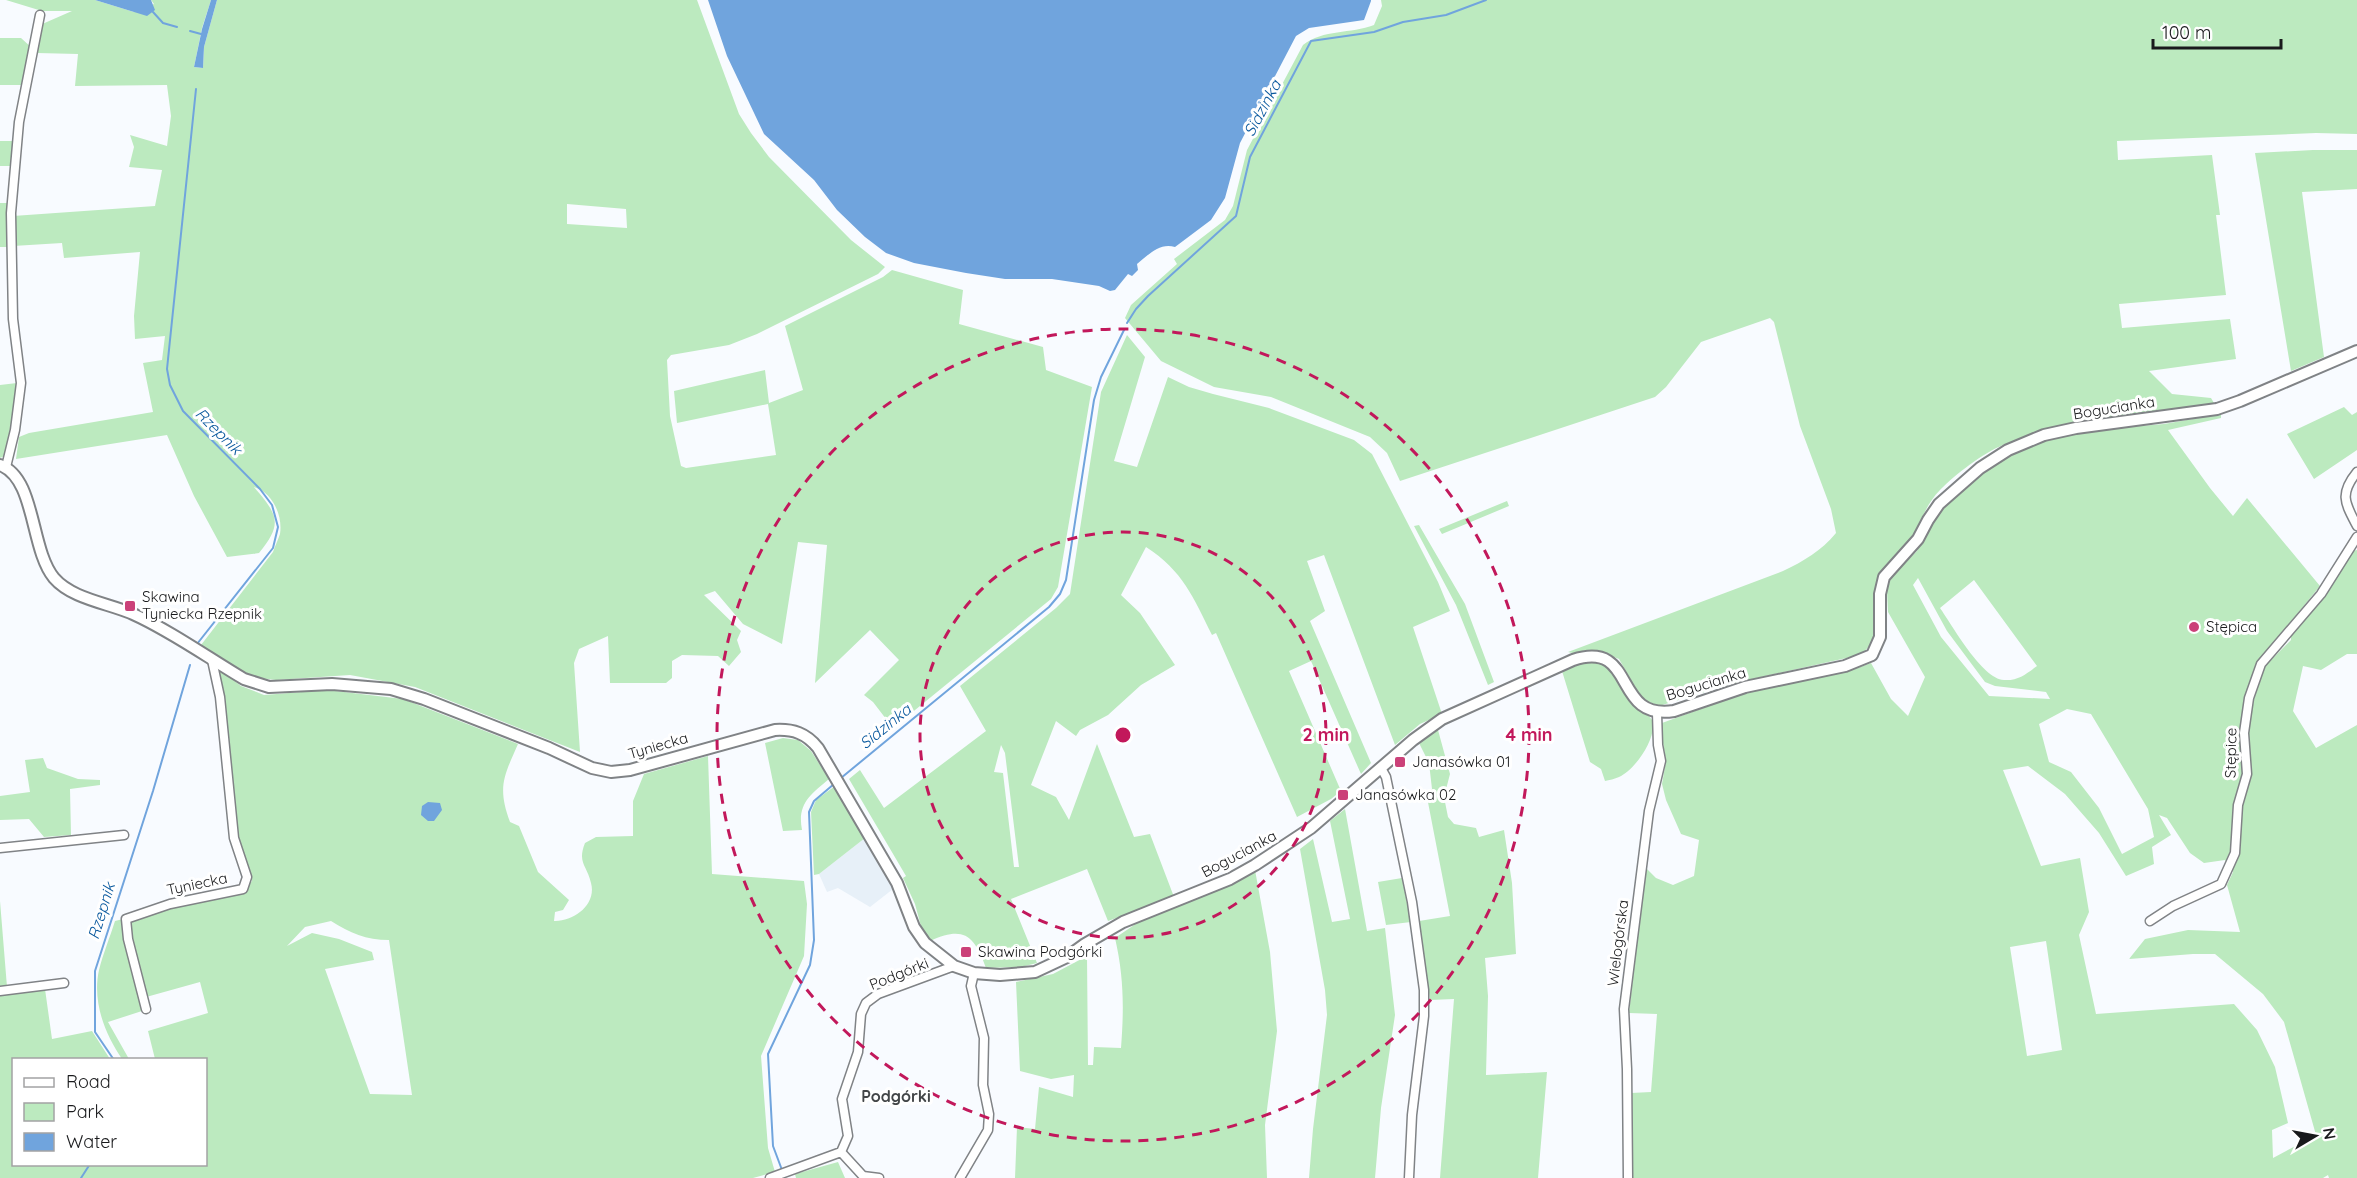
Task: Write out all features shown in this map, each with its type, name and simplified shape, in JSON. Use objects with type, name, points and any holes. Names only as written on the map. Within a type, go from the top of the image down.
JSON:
[{"type":"street","name":"Tyniecka","points":[[40,15],[19,122],[11,213],[13,320],[21,384],[14,438],[3,466],[19,481],[42,556],[52,576],[60,584],[91,599],[134,614],[258,685],[283,687],[332,684],[364,686],[410,694],[549,748],[601,771],[630,770],[762,733],[784,729],[798,732],[812,740],[842,789],[897,883],[919,936],[935,953],[954,966],[974,973],[1000,975]]},
{"type":"street","name":"Bogucianka","points":[[1000,975],[1035,972],[1050,966],[1123,922],[1238,874],[1287,846],[1420,735],[1452,714],[1584,656],[1592,655],[1608,659],[1615,666],[1637,702],[1657,713],[1674,711],[1745,687],[1845,666],[1872,655],[1880,637],[1880,594],[1884,577],[1918,539],[1940,504],[1980,468],[2008,450],[2044,435],[2076,428],[2217,409],[2240,402],[2357,351]]},
{"type":"street","points":[[2357,472],[2345,493],[2347,507],[2357,526]]},
{"type":"street","name":"Stępice","points":[[2150,921],[2173,906],[2221,884],[2235,853],[2238,805],[2247,774],[2244,733],[2249,698],[2261,664],[2320,594],[2338,565],[2357,541],[2357,537]]},
{"type":"street","name":"Tyniecka","points":[[146,1009],[128,939],[126,919],[170,904],[243,889],[247,877],[234,838],[220,697],[212,660]]},
{"type":"street","name":"Wielogórska","points":[[1628,1178],[1624,1009],[1649,811],[1660,761],[1657,713]]},
{"type":"street","points":[[1381,768],[1386,777],[1412,902],[1424,990],[1424,1016],[1412,1115],[1409,1178]]},
{"type":"street","points":[[0,848],[124,835]]},
{"type":"street","name":"Podgórki","points":[[841,1152],[848,1136],[842,1099],[858,1052],[861,1014],[866,1003],[878,994],[954,966]]},
{"type":"street","points":[[960,1178],[988,1130],[989,1114],[982,1085],[984,1038],[971,986],[974,973]]},
{"type":"street","points":[[0,991],[64,983]]},
{"type":"street","points":[[773,1177],[841,1152],[863,1176],[879,1178]]},
{"type":"shaded area","points":[[865,838],[893,889],[870,907],[838,888],[827,892],[819,874]]},
{"type":"green space","points":[[6,0],[95,0],[134,12],[154,4],[151,0],[211,0],[202,28],[194,67],[203,68],[204,47],[217,0],[697,0],[739,114],[751,133],[769,157],[851,240],[885,267],[878,274],[757,334],[729,345],[671,355],[667,360],[670,416],[681,466],[686,468],[776,455],[768,404],[677,423],[674,391],[765,370],[769,403],[803,390],[785,326],[883,277],[892,270],[963,290],[959,324],[1043,347],[1046,370],[1092,387],[1058,587],[1051,599],[893,728],[873,702],[864,695],[899,660],[870,630],[815,683],[827,545],[798,542],[782,644],[743,624],[715,591],[704,595],[741,631],[737,640],[741,652],[729,666],[718,656],[682,655],[672,661],[672,678],[666,683],[610,683],[608,636],[579,649],[574,663],[580,752],[415,687],[350,675],[276,680],[252,677],[201,645],[273,552],[280,534],[280,519],[275,505],[266,494],[254,487],[268,504],[275,519],[272,534],[267,543],[259,553],[227,557],[194,496],[167,435],[16,459],[19,437],[29,433],[153,412],[143,363],[162,360],[165,336],[135,339],[134,316],[140,252],[64,258],[62,243],[13,246],[13,216],[155,206],[162,170],[129,167],[134,147],[130,135],[167,146],[171,116],[167,85],[75,86],[78,54],[37,53],[40,25],[72,11],[42,11]],"holes":[[[567,204],[626,209],[627,228],[567,224]]]},
{"type":"green space","points":[[1381,0],[2357,0],[2357,134],[2316,133],[2117,141],[2118,160],[2212,155],[2220,215],[2216,215],[2226,295],[2119,304],[2122,328],[2230,319],[2236,359],[2149,371],[2172,394],[2211,398],[2214,403],[2050,431],[2026,437],[1987,453],[1970,464],[1940,490],[1926,509],[1908,545],[1884,572],[1878,583],[1876,594],[1874,637],[1860,655],[1734,683],[1659,706],[1642,699],[1619,659],[1597,650],[1568,652],[1783,571],[1812,555],[1836,533],[1831,509],[1800,426],[1774,322],[1770,318],[1701,342],[1666,387],[1655,397],[1400,481],[1387,453],[1370,437],[1271,397],[1214,387],[1161,361],[1125,318],[1131,305],[1177,264],[1174,259],[1225,220],[1233,206],[1247,150],[1303,45],[1319,36],[1374,25],[1382,6]]},
{"type":"green space","points":[[0,38],[21,38],[32,48],[21,85],[0,85]]},
{"type":"green space","points":[[0,141],[13,141],[11,166],[0,166]]},
{"type":"green space","points":[[2357,150],[2357,189],[2302,192],[2324,357],[2291,371],[2255,153]]},
{"type":"green space","points":[[0,203],[9,203],[8,247],[0,247]]},
{"type":"green space","points":[[1127,335],[1145,357],[1114,461],[1137,467],[1168,377],[1189,387],[1269,408],[1354,440],[1372,454],[1438,582],[1450,611],[1413,627],[1442,714],[1420,724],[1395,745],[1324,555],[1307,561],[1325,611],[1310,621],[1371,763],[1361,774],[1311,661],[1289,671],[1341,791],[1331,799],[1297,817],[1216,633],[1212,635],[1193,597],[1178,575],[1146,547],[1121,595],[1140,613],[1175,665],[1141,685],[1108,715],[1080,730],[1076,736],[1056,721],[1031,785],[1056,797],[1069,820],[1097,744],[1134,837],[1150,834],[1174,897],[1108,921],[1087,869],[1011,899],[1037,963],[1021,967],[986,968],[977,947],[966,936],[951,934],[930,941],[922,930],[915,904],[903,878],[906,876],[849,779],[860,770],[884,808],[986,731],[960,686],[1070,594],[1101,392]],"holes":[[[1001,745],[1005,753],[1019,867],[1014,867],[1003,773],[994,772]]]},
{"type":"green space","points":[[17,383],[7,455],[0,458],[0,385]]},
{"type":"green space","points":[[2344,407],[2352,415],[2357,412],[2357,450],[2314,479],[2287,434]]},
{"type":"green space","points":[[2221,414],[2221,418],[2168,430],[2233,516],[2247,498],[2320,586],[2258,662],[2245,701],[2239,735],[2245,773],[2251,767],[2248,732],[2255,694],[2265,666],[2291,640],[2291,632],[2352,551],[2357,550],[2357,654],[2347,654],[2321,670],[2303,666],[2293,711],[2316,748],[2357,725],[2357,1178],[2329,1178],[2328,1175],[2323,1178],[1632,1178],[1631,1093],[1651,1092],[1657,1014],[1629,1013],[1645,867],[1656,878],[1673,885],[1694,876],[1699,840],[1681,834],[1666,800],[1662,784],[1666,761],[1662,723],[1747,692],[1855,669],[1871,663],[1891,699],[1908,716],[1925,677],[1888,612],[1887,591],[1891,577],[1917,551],[1946,500],[2006,455],[2042,441],[2079,431],[2164,424]],"holes":[[[1918,578],[1947,631],[1985,682],[1995,686],[2046,692],[2050,699],[1989,696],[1941,637],[1913,585]],[[1974,580],[2037,666],[2014,679],[2004,680],[1995,677],[1977,661],[1940,608]],[[2067,709],[2091,714],[2148,809],[2154,837],[2122,854],[2099,808],[2071,772],[2049,762],[2039,724]],[[2028,766],[2065,794],[2099,833],[2126,876],[2154,864],[2152,847],[2171,835],[2159,815],[2167,818],[2190,853],[2204,863],[2225,860],[2233,872],[2227,885],[2240,932],[2188,930],[2145,939],[2129,959],[2215,954],[2263,994],[2284,1022],[2316,1135],[2273,1158],[2272,1130],[2288,1123],[2275,1067],[2257,1030],[2234,1004],[2096,1014],[2079,935],[2089,912],[2080,858],[2041,866],[2003,770]],[[2046,941],[2062,1050],[2027,1056],[2010,947]]]},
{"type":"green space","points":[[1507,501],[1509,506],[1442,534],[1439,529]]},
{"type":"green space","points":[[1419,525],[1465,604],[1494,682],[1488,685],[1456,605],[1414,526]]},
{"type":"green space","points":[[1586,661],[1610,668],[1628,698],[1652,720],[1652,735],[1644,752],[1632,768],[1617,778],[1605,781],[1601,769],[1590,762],[1562,671]]},
{"type":"green space","points":[[214,665],[241,686],[264,695],[327,690],[403,699],[518,744],[504,782],[506,810],[510,822],[519,826],[538,872],[569,900],[563,910],[555,912],[554,921],[569,919],[576,915],[587,905],[590,898],[591,883],[582,860],[585,843],[596,837],[633,836],[633,801],[644,774],[708,756],[712,874],[804,881],[807,904],[804,956],[761,1056],[768,1148],[775,1172],[753,1178],[0,1178],[0,994],[45,989],[52,1039],[92,1031],[109,1058],[12,1058],[12,1166],[207,1166],[207,1058],[155,1058],[148,1031],[208,1013],[200,982],[139,999],[142,1011],[108,1022],[128,1058],[121,1058],[101,1017],[97,982],[115,921],[245,889],[252,881],[236,834]],"holes":[[[331,921],[366,937],[389,940],[412,1095],[370,1094],[325,969],[374,960],[372,952],[339,939],[312,933],[287,946],[305,927]]]},
{"type":"green space","points":[[1438,730],[1450,774],[1444,797],[1448,817],[1454,824],[1476,828],[1479,837],[1504,830],[1512,883],[1516,954],[1485,958],[1488,996],[1486,1075],[1547,1072],[1538,1178],[1440,1178],[1454,999],[1430,1000],[1419,921],[1450,916],[1426,792],[1432,789],[1429,763],[1419,743]]},
{"type":"green space","points":[[783,738],[798,740],[811,751],[829,779],[806,801],[801,813],[802,830],[783,831],[765,743]]},
{"type":"green space","points":[[43,758],[47,768],[78,779],[100,780],[100,785],[70,789],[71,835],[44,837],[29,819],[0,820],[0,796],[30,792],[25,760]]},
{"type":"green space","points":[[835,786],[865,838],[819,874],[814,875],[811,812],[816,800]]},
{"type":"green space","points":[[1345,809],[1367,931],[1385,928],[1395,1015],[1381,1108],[1375,1178],[1309,1178],[1327,1015],[1325,990],[1300,849],[1313,839],[1332,922],[1350,919],[1330,821]]},
{"type":"green space","points":[[1255,870],[1270,952],[1277,1031],[1265,1125],[1267,1178],[1015,1178],[1017,1127],[1035,1129],[1039,1087],[1073,1097],[1074,1075],[1051,1079],[1020,1071],[1016,982],[1053,974],[1087,956],[1088,1065],[1093,1065],[1094,1047],[1121,1048],[1122,993],[1115,938],[1140,921],[1199,897]]},
{"type":"green space","points":[[1402,878],[1411,922],[1386,925],[1378,882]]},
{"type":"green space","points":[[0,901],[7,987],[0,988]]},
{"type":"green space","points":[[838,1162],[845,1178],[796,1178],[795,1174]]},
{"type":"water","points":[[95,0],[151,0],[155,10],[147,16]]},
{"type":"water","points":[[211,0],[217,0],[204,47],[203,68],[194,67],[202,29]]},
{"type":"water","points":[[708,0],[1371,1],[1364,20],[1309,28],[1296,36],[1240,143],[1225,198],[1211,220],[1175,247],[1164,246],[1150,253],[1137,264],[1138,270],[1132,276],[1128,274],[1115,290],[1110,291],[1099,286],[1052,279],[1005,279],[966,273],[914,263],[886,253],[865,237],[837,210],[814,180],[764,134],[727,56]]},
{"type":"water","points":[[428,802],[440,803],[442,810],[434,821],[428,821],[421,815],[422,806]]},
{"type":"waterway","name":"Sidzinka","points":[[1127,323],[1148,296],[1236,216],[1250,157],[1311,41],[1374,32],[1403,22],[1446,15],[1486,0]]},
{"type":"waterway","points":[[153,12],[163,23],[177,27]]},
{"type":"waterway","points":[[190,31],[201,34]]},
{"type":"waterway","name":"Rzepnik","points":[[196,89],[167,369],[170,385],[183,411],[260,489],[272,505],[278,527],[273,548],[197,644]]},
{"type":"waterway","name":"Sidzinka","points":[[841,778],[1049,607],[1060,594],[1066,580],[1094,400],[1101,377],[1124,330]]},
{"type":"waterway","name":"Rzepnik","points":[[113,1058],[95,1032],[95,971],[153,791],[190,665]]},
{"type":"waterway","name":"Sidzinka","points":[[782,1170],[773,1146],[768,1054],[810,965],[814,940],[809,812],[814,801],[834,784]]},
{"type":"waterway","name":"Rzepnik","points":[[81,1178],[89,1166]]},
{"type":"place","name":"Skawina Tyniecka Rzepnik","points":[[130,606]]},
{"type":"place","name":"Stępica","points":[[2194,627]]},
{"type":"place","name":"Janasówka 01","points":[[1400,762]]},
{"type":"place","name":"Janasówka 02","points":[[1343,795]]},
{"type":"place","name":"Skawina Podgórki","points":[[966,952]]},
{"type":"district","name":"Podgórki","points":[[896,1096]]}]
